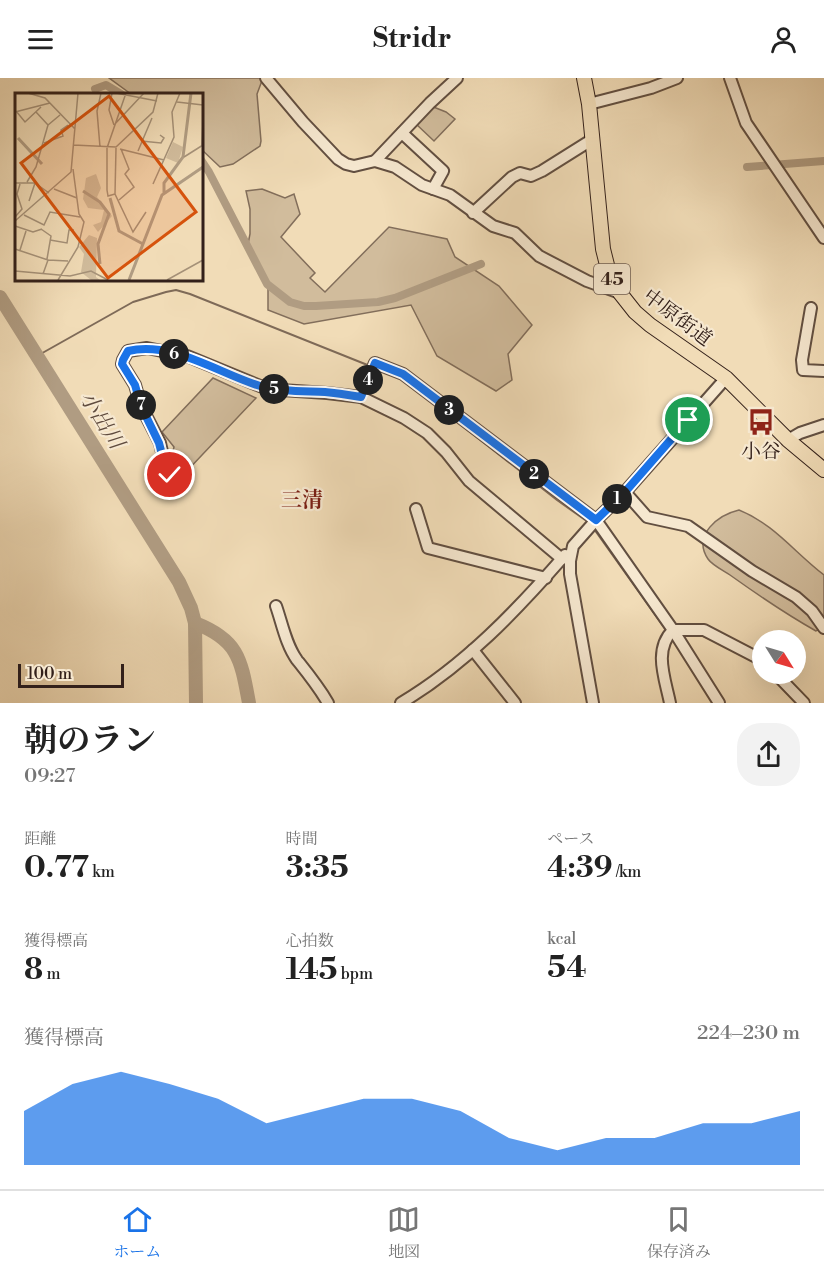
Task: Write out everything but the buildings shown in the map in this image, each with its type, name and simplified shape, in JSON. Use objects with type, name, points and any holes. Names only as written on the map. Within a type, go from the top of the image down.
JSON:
[{"type":"main road","name":"中原街道","points":[[584,78],[590,104],[603,249],[609,273],[620,293],[642,319],[726,378],[788,440],[824,470]]},
{"type":"street","points":[[266,78],[303,122],[338,159],[346,164],[354,166],[375,161],[395,167],[422,185],[450,195],[493,226],[515,233],[538,256],[587,281],[620,293]]},
{"type":"street","points":[[375,161],[457,78]]},
{"type":"street","points":[[590,104],[651,88],[677,78]]},
{"type":"street","points":[[730,78],[746,123],[824,238]]},
{"type":"street","points":[[402,133],[443,171],[433,189]]},
{"type":"street","points":[[474,213],[512,177],[520,173],[531,176],[542,171],[593,139]]},
{"type":"street","points":[[811,308],[802,360],[803,370],[824,371]]},
{"type":"street","points":[[170,475],[166,470],[159,443],[141,406],[135,385],[122,364],[128,351],[147,348],[187,356],[260,386],[361,397],[404,418],[427,434],[446,452],[468,481],[562,559]]},
{"type":"street","points":[[361,397],[375,363],[403,374],[593,524],[673,630],[719,703]]},
{"type":"street","points":[[401,703],[432,685],[473,650],[546,578],[726,378]]},
{"type":"street","points":[[788,440],[800,433],[824,425]]},
{"type":"street","points":[[625,492],[647,517],[688,526],[752,571],[796,597],[812,611],[824,628]]},
{"type":"street","points":[[416,509],[428,548],[546,578]]},
{"type":"street","points":[[573,546],[570,574],[593,703]]},
{"type":"street","points":[[276,606],[296,659],[309,673],[328,703]]},
{"type":"street","points":[[670,703],[660,654],[667,636],[673,630],[704,630],[752,655]]},
{"type":"street","points":[[473,650],[510,701]]},
{"type":"street","points":[[786,684],[804,703]]},
{"type":"shaded area","points":[[109,78],[263,78],[257,94],[260,146],[233,164],[220,167],[202,150],[202,93],[130,93]]},
{"type":"shaded area","points":[[431,106],[446,112],[455,119],[434,141],[415,123]]},
{"type":"shaded area","points":[[262,189],[285,198],[294,194],[300,214],[281,237],[315,273],[310,278],[325,292],[389,227],[447,239],[455,257],[499,286],[532,325],[508,354],[512,380],[496,391],[437,356],[411,305],[304,324],[268,310],[268,282],[248,244],[250,209],[246,191]]},
{"type":"shaded area","points":[[213,378],[256,398],[184,474],[172,455],[174,447],[162,432]]},
{"type":"shaded area","points":[[739,510],[774,531],[824,575],[824,627],[816,631],[805,625],[715,566],[708,559],[703,542],[705,534],[723,516]]},
{"type":"waterway","points":[[95,89],[106,85],[119,93]]},
{"type":"waterway","points":[[747,167],[824,161]]},
{"type":"waterway","points":[[202,162],[267,284],[290,302],[304,306],[378,302],[395,298],[481,264]]},
{"type":"waterway","points":[[37,356],[133,302],[176,290],[370,366]]},
{"type":"waterway","name":"小出川","points":[[0,297],[179,582],[195,623],[196,703]]},
{"type":"waterway","points":[[455,420],[588,522]]},
{"type":"waterway","points":[[594,529],[666,630]]},
{"type":"waterway","points":[[195,623],[221,637],[236,653],[249,703]]},
{"type":"waterway","points":[[699,634],[719,643]]},
{"type":"waterway","points":[[791,697],[796,703]]},
{"type":"place","name":"小谷","points":[[761,422]]},
{"type":"district","name":"三清","points":[[302,500]]},
{"type":"route","points":[[170,475],[166,470],[159,443],[141,406],[135,385],[122,364],[128,351],[134,349],[147,348],[187,356],[260,386],[361,397],[375,363],[403,374],[596,520],[625,492],[688,420]]}]
